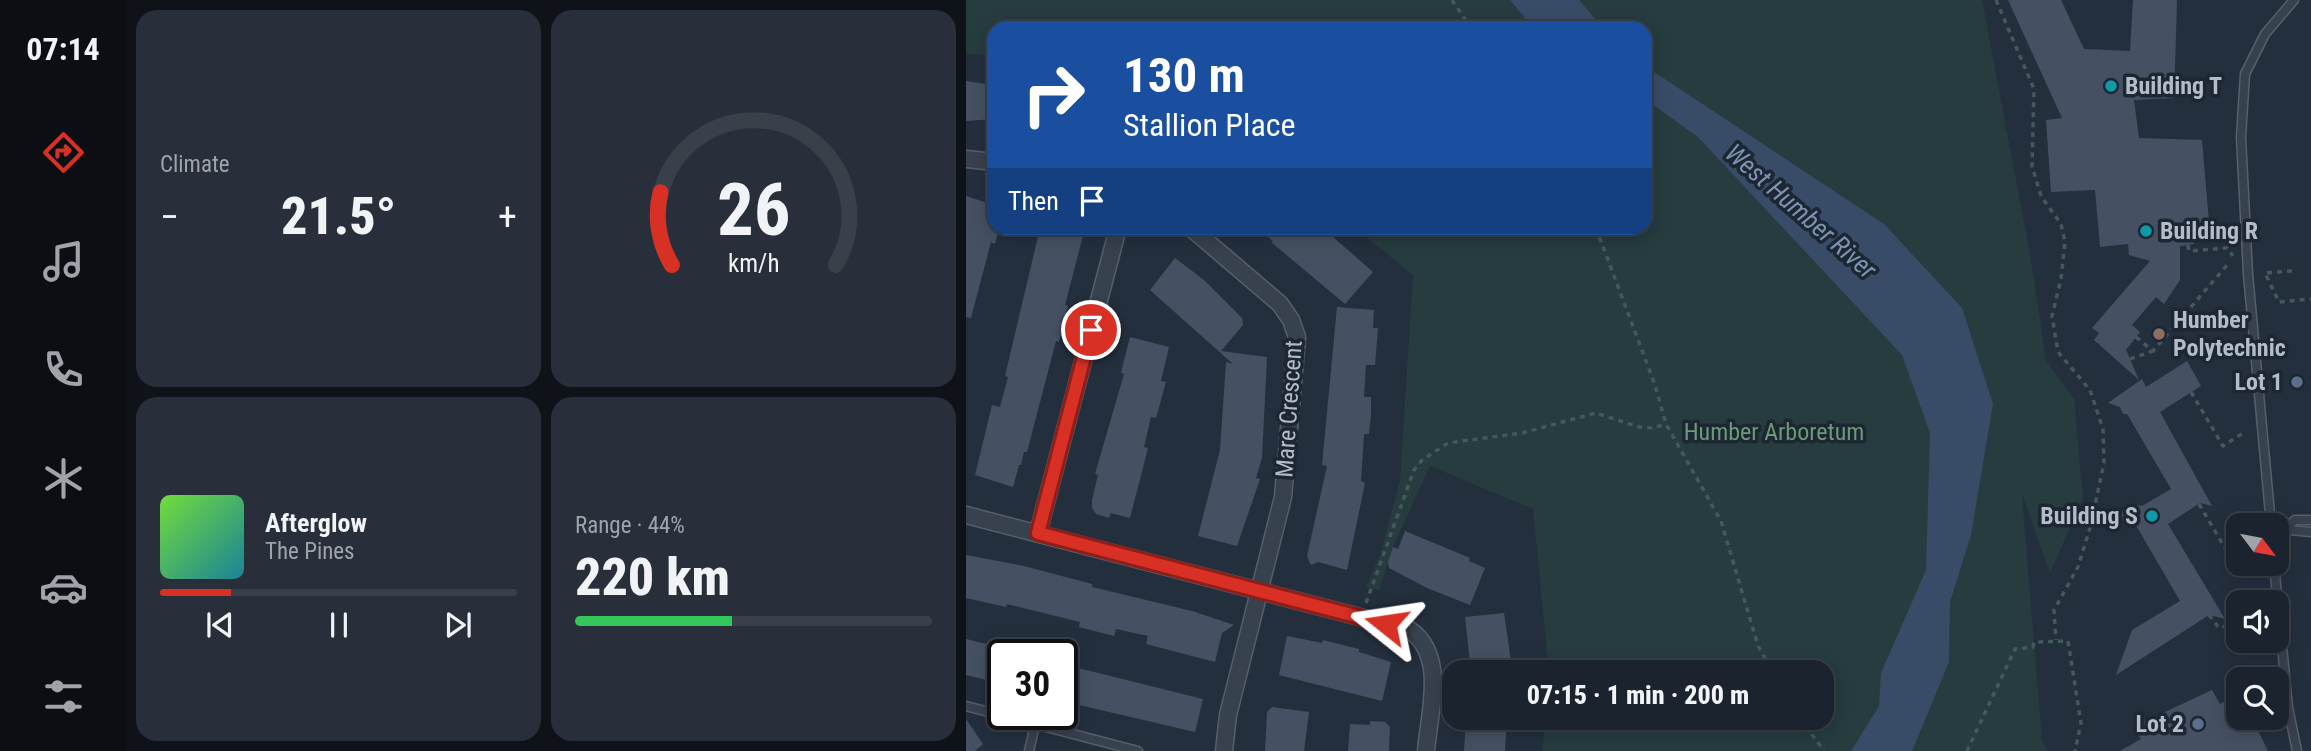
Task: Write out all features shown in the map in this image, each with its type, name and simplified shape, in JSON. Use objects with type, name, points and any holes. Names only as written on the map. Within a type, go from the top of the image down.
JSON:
[{"type":"street","points":[[966,159],[987,161]]},
{"type":"street","points":[[1038,533],[1116,235]]},
{"type":"street","name":"Mare Crescent","points":[[1199,235],[1280,304],[1291,320],[1297,337],[1283,498],[1228,715],[1224,751]]},
{"type":"street","points":[[966,514],[1410,630],[1428,647],[1433,669],[1426,751]]},
{"type":"lane","points":[[2270,513],[2248,274],[2241,137],[2245,74],[2265,34],[2294,0]]},
{"type":"lane","points":[[2289,525],[2295,520],[2311,520]]},
{"type":"lane","points":[[2289,527],[2311,532]]},
{"type":"lane","points":[[2275,576],[2287,707],[2297,751]]},
{"type":"lane","points":[[966,706],[987,712]]},
{"type":"lane","points":[[1029,751],[1034,730]]},
{"type":"lane","points":[[1055,730],[1138,751]]},
{"type":"path","points":[[1452,0],[1466,21]]},
{"type":"path","points":[[1996,0],[2034,89],[2032,166],[2041,196],[2061,225],[2065,242],[2062,279],[2052,316],[2058,352],[2090,390],[2103,429],[2104,463],[2093,515],[2078,567],[2054,610],[2056,640]]},
{"type":"path","points":[[1599,235],[1655,385],[1666,424],[1721,521],[1758,646],[1766,660]]},
{"type":"path","points":[[2188,245],[2189,251],[2227,248],[2248,274],[2292,271]]},
{"type":"path","points":[[2130,359],[2153,351],[2228,264]]},
{"type":"path","points":[[2265,273],[2279,302],[2311,299]]},
{"type":"path","points":[[2136,337],[2153,351]]},
{"type":"path","points":[[2191,392],[2223,446],[2243,433]]},
{"type":"path","points":[[1362,617],[1413,470],[1438,449],[1454,441],[1522,433],[1596,413],[1639,427],[1652,428],[1666,424]]},
{"type":"path","points":[[2199,504],[2226,550]]},
{"type":"path","points":[[2209,615],[2218,628],[2226,626]]},
{"type":"path","points":[[1967,751],[2015,649],[2034,648],[2034,642],[2056,640],[2068,641],[2081,723],[2076,751]]},
{"type":"path","points":[[1809,730],[1824,751]]},
{"type":"green space","name":"Humber Arboretum","points":[[966,0],[1982,0],[2030,254],[2046,360],[2074,399],[2083,498],[2050,573],[2022,494],[2042,741],[2048,751],[1542,751],[1545,730],[1834,730],[1834,660],[1548,660],[1533,509],[1430,466],[1393,547],[1379,590],[1366,587],[1381,553],[1400,480],[1413,275],[1364,235],[1652,235],[1652,21],[987,21],[987,56],[966,53]]},
{"type":"water","points":[[1510,0],[1579,0],[1597,21],[1527,21]]},
{"type":"water","name":"West Humber River","points":[[1652,71],[1884,224],[1962,308],[1993,404],[1971,535],[1950,602],[1949,662],[1912,751],[1851,751],[1879,706],[1881,673],[1926,570],[1930,433],[1902,355],[1698,137],[1652,104]]},
{"type":"building","points":[[2008,0],[2061,0],[2084,49],[2130,51],[2133,0],[2177,0],[2174,98],[2134,100],[2139,138],[2202,140],[2209,222],[2193,223],[2194,244],[2180,246],[2180,280],[2164,304],[2156,297],[2132,325],[2140,332],[2126,350],[2139,380],[2094,340],[2099,333],[2092,328],[2150,261],[2129,255],[2128,244],[2100,247],[2095,190],[2051,192],[2046,120],[2062,118]]},
{"type":"building","points":[[966,81],[987,84],[987,120],[966,121]]},
{"type":"building","points":[[966,196],[987,203],[987,235],[997,235],[995,244],[991,242],[971,318],[966,317]]},
{"type":"building","points":[[1038,235],[1083,235],[1065,305],[1068,306],[1059,342],[1056,341],[1027,452],[1024,452],[1013,487],[975,475],[992,405],[1000,407],[1008,377],[1005,376]]},
{"type":"building","points":[[1266,235],[1331,235],[1373,272],[1345,304],[1271,242],[1273,241]]},
{"type":"building","points":[[1175,258],[1204,280],[1242,318],[1243,325],[1221,351],[1267,357],[1262,458],[1256,478],[1260,479],[1237,546],[1198,536],[1220,450],[1226,362],[1233,364],[1150,290]]},
{"type":"building","points":[[1337,307],[1374,310],[1373,328],[1378,328],[1375,365],[1366,365],[1364,397],[1371,397],[1371,414],[1369,434],[1364,434],[1361,481],[1365,483],[1347,570],[1318,562],[1311,565],[1307,556],[1327,466],[1322,465]]},
{"type":"building","points":[[1130,337],[1169,347],[1161,381],[1166,382],[1156,418],[1151,417],[1144,447],[1148,448],[1130,518],[1111,513],[1109,518],[1096,514],[1092,508],[1098,475],[1095,474],[1124,374],[1121,373]]},
{"type":"building","name":"Building S","points":[[2187,361],[2201,386],[2160,412],[2212,506],[2200,503],[2168,524],[2225,619],[2209,615],[2116,675],[2132,630],[2180,601],[2137,527],[2129,520],[2110,520],[2131,504],[2142,506],[2171,489],[2127,414],[2123,414],[2120,407],[2108,403],[2142,379],[2146,387]]},
{"type":"building","points":[[1405,531],[1470,558],[1469,561],[1485,568],[1470,605],[1427,588],[1389,568],[1388,562],[1393,547],[1398,549]]},
{"type":"building","points":[[966,555],[1024,566],[1092,584],[1092,587],[1192,611],[1234,625],[1222,633],[1215,662],[1146,644],[1148,636],[1116,629],[1114,636],[1079,627],[1080,622],[1007,604],[1006,607],[966,598]]},
{"type":"building","points":[[1504,613],[1511,660],[1470,660],[1465,617]]},
{"type":"building","points":[[1287,636],[1322,643],[1323,640],[1359,649],[1359,652],[1391,662],[1382,701],[1279,675]]},
{"type":"building","points":[[966,639],[987,644],[987,680],[966,675]]},
{"type":"building","points":[[1078,668],[1203,699],[1195,732],[1078,705]]},
{"type":"building","name":"Lot 2","points":[[2212,690],[2220,704],[2226,700],[2226,730],[2258,730],[2268,751],[2120,751],[2141,739],[2133,727]]},
{"type":"building","points":[[1272,707],[1309,712],[1304,751],[1265,751],[1267,712]]},
{"type":"building","points":[[966,719],[983,744],[975,751],[966,751]]},
{"type":"building","points":[[1370,721],[1385,722],[1390,727],[1389,751],[1348,751],[1350,724],[1370,725]]},
{"type":"building","points":[[1465,730],[1506,730],[1505,751],[1464,751]]},
{"type":"place","name":"Building T","points":[[2111,86]]},
{"type":"place","name":"Building R","points":[[2146,231]]},
{"type":"place","name":"Humber Polytechnic","points":[[2159,334]]},
{"type":"place","name":"Lot 1","points":[[2297,382]]},
{"type":"place","name":"Building S","points":[[2152,516]]},
{"type":"place","name":"Lot 2","points":[[2198,724]]},
{"type":"route","points":[[1091,330],[1038,533],[1386,624]]}]
